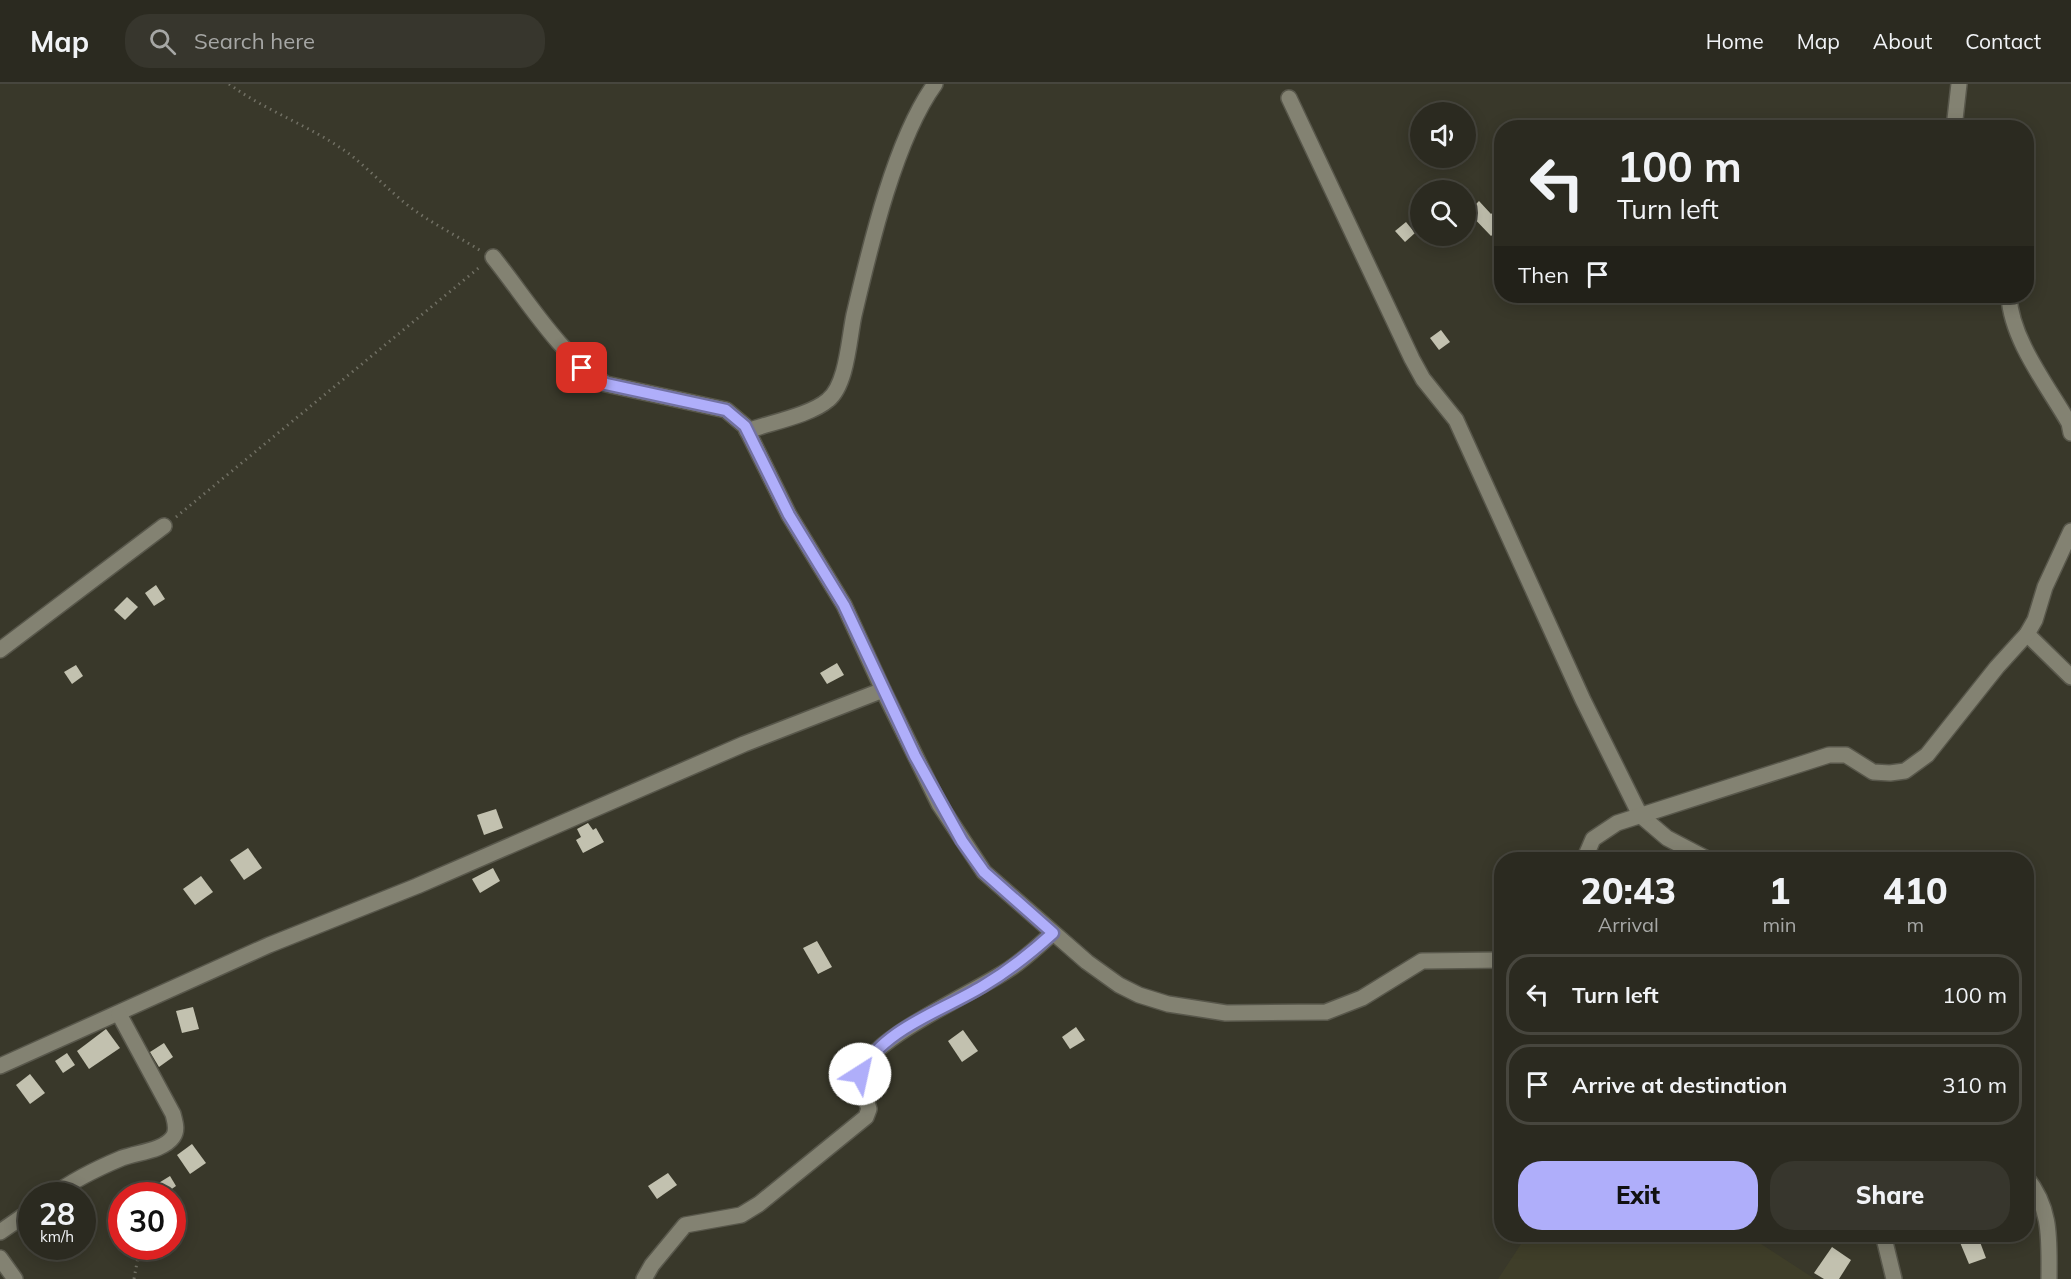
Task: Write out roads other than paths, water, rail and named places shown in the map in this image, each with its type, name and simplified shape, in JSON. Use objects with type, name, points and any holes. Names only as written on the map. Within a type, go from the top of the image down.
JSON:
[{"type":"street","points":[[747,431],[813,408],[828,400],[839,386],[854,316],[899,154],[935,84]]},
{"type":"street","points":[[1955,120],[1959,84]]},
{"type":"street","points":[[1289,98],[1412,359],[1423,379],[1456,420],[1583,700],[1640,815],[1667,838],[1694,852]]},
{"type":"street","points":[[493,257],[582,368],[595,378],[606,384],[726,410],[747,431],[789,515],[844,605],[939,804],[973,858],[997,885],[1119,985],[1139,995],[1168,1004],[1226,1013],[1326,1012],[1362,998],[1422,961],[1494,960]]},
{"type":"street","points":[[2009,303],[2012,321],[2019,337],[2069,423],[2071,433]]},
{"type":"street","points":[[0,650],[164,526]]},
{"type":"street","points":[[1587,852],[1593,839],[1605,829],[1640,815],[1829,755],[1846,755],[1873,772],[1905,771],[1927,755],[2026,634],[2035,620],[2045,587],[2071,531]]},
{"type":"street","points":[[2026,634],[2071,676]]},
{"type":"street","points":[[0,1066],[269,945],[417,886],[744,744],[884,690]]},
{"type":"street","points":[[644,1279],[652,1265],[685,1225],[741,1215],[759,1204],[866,1117],[869,1109],[861,1090],[860,1074],[875,1051],[894,1036],[1011,969],[1053,933]]},
{"type":"street","points":[[76,1182],[124,1157],[164,1145],[173,1137],[177,1129],[173,1114],[119,1014]]},
{"type":"street","points":[[2034,1189],[2044,1204],[2047,1215],[2049,1279]]},
{"type":"street","points":[[0,1232],[18,1220]]},
{"type":"street","points":[[1885,1242],[1894,1279]]},
{"type":"street","points":[[0,1258],[15,1279]]}]
